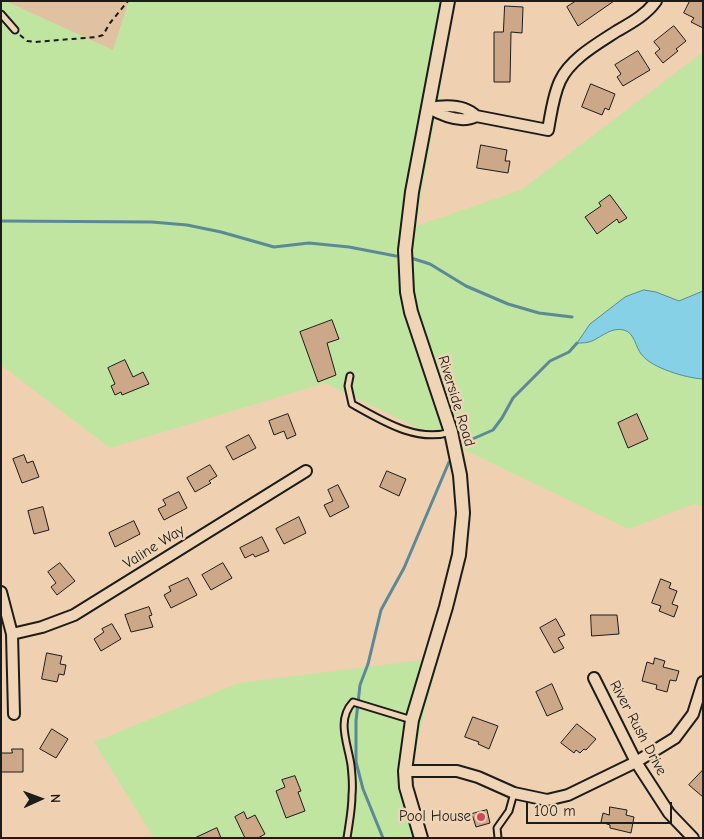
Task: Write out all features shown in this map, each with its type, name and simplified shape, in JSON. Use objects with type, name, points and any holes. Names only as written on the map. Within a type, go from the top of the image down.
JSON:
[{"type":"street","name":"Riverside Road","points":[[421,838],[406,787],[405,771],[412,720],[446,607],[459,555],[463,513],[460,475],[451,432],[411,312],[407,292],[405,250],[412,192],[448,1]]},
{"type":"street","points":[[429,108],[442,115],[468,120],[476,116],[548,130],[560,80],[575,60],[639,18],[656,1]]},
{"type":"street","name":"Valine Way","points":[[12,634],[42,627],[74,615],[306,470]]},
{"type":"street","points":[[1,592],[12,634],[14,714]]},
{"type":"street","name":"River Rush Drive","points":[[594,678],[636,762],[669,814],[693,838]]},
{"type":"street","points":[[405,771],[457,771],[478,777],[514,793],[547,800],[568,796],[636,762],[675,738],[693,714],[703,682]]},
{"type":"lane","points":[[1,14],[15,30]]},
{"type":"lane","points":[[350,376],[348,386],[352,404],[392,425],[412,432],[440,436],[451,432]]},
{"type":"lane","points":[[347,838],[352,786],[351,764],[344,737],[344,722],[348,707],[352,702],[412,720]]},
{"type":"lane","points":[[498,838],[497,828],[510,811],[514,793]]},
{"type":"path","points":[[15,30],[22,38],[35,42],[97,38],[104,35],[110,23],[128,1]]},
{"type":"shaded area","points":[[5,1],[129,1],[113,51]]},
{"type":"green space","points":[[1,1],[5,1],[113,50],[129,1],[448,1],[442,78],[416,226],[521,190],[703,52],[703,506],[693,504],[629,529],[325,383],[110,448],[1,365]]},
{"type":"green space","points":[[438,658],[420,731],[409,789],[424,838],[154,838],[94,742],[239,683]]},
{"type":"water","points":[[644,290],[656,292],[679,301],[703,291],[703,379],[688,377],[653,364],[642,355],[633,337],[624,330],[611,331],[592,341],[577,343],[590,324],[625,297]]},
{"type":"building","points":[[576,1],[614,1],[578,26],[567,7]]},
{"type":"building","points":[[690,1],[703,1],[703,28],[691,22],[694,18],[684,13]]},
{"type":"building","points":[[505,6],[523,7],[522,33],[511,32],[510,82],[494,82],[494,32],[503,32]]},
{"type":"building","points":[[674,26],[686,41],[676,49],[678,51],[663,63],[655,53],[660,49],[654,42]]},
{"type":"building","points":[[638,51],[650,70],[623,86],[617,77],[621,74],[615,65]]},
{"type":"building","points":[[591,84],[615,94],[609,110],[605,108],[602,115],[582,107]]},
{"type":"building","points":[[481,145],[507,150],[505,161],[510,161],[508,173],[477,168]]},
{"type":"building","points":[[610,195],[627,218],[619,223],[617,219],[597,234],[585,217],[601,206],[599,203]]},
{"type":"building","points":[[332,320],[339,339],[327,343],[336,375],[318,382],[300,332]]},
{"type":"building","points":[[125,360],[133,377],[143,372],[149,384],[122,395],[121,392],[115,395],[111,386],[115,384],[108,368]]},
{"type":"building","points":[[288,414],[296,435],[287,439],[284,431],[274,435],[269,421]]},
{"type":"building","points":[[637,414],[648,439],[628,448],[618,423]]},
{"type":"building","points":[[249,435],[256,448],[233,460],[226,447]]},
{"type":"building","points":[[24,455],[27,463],[33,461],[39,477],[22,483],[13,459]]},
{"type":"building","points":[[210,465],[217,476],[209,481],[211,483],[195,492],[187,478]]},
{"type":"building","points":[[387,471],[406,479],[399,496],[380,487]]},
{"type":"building","points":[[338,485],[349,507],[330,517],[324,505],[333,501],[328,490]]},
{"type":"building","points":[[179,492],[187,508],[164,520],[158,509],[166,505],[163,500]]},
{"type":"building","points":[[43,507],[49,530],[34,534],[28,511]]},
{"type":"building","points":[[299,517],[306,533],[284,544],[276,529]]},
{"type":"building","points":[[134,521],[140,534],[115,547],[109,533]]},
{"type":"building","points":[[262,537],[269,551],[255,557],[253,554],[245,558],[240,548]]},
{"type":"building","points":[[60,563],[75,581],[57,595],[51,587],[56,583],[48,572]]},
{"type":"building","points":[[223,563],[232,578],[211,590],[202,575]]},
{"type":"building","points":[[188,578],[197,595],[171,608],[164,595],[171,591],[169,587]]},
{"type":"building","points":[[661,579],[671,583],[669,588],[677,591],[672,604],[678,606],[674,617],[659,611],[661,606],[652,603]]},
{"type":"building","points":[[149,607],[152,615],[149,616],[153,627],[131,632],[125,615]]},
{"type":"building","points":[[591,615],[617,615],[619,634],[592,636]]},
{"type":"building","points":[[556,619],[565,635],[558,638],[564,648],[554,653],[540,628]]},
{"type":"building","points":[[112,624],[121,639],[101,651],[94,639],[104,632],[102,629]]},
{"type":"building","points":[[47,653],[62,656],[60,664],[66,665],[64,675],[59,674],[57,682],[42,679]]},
{"type":"building","points":[[655,658],[665,661],[663,667],[679,671],[676,681],[670,680],[667,692],[656,689],[657,685],[642,681],[647,662],[653,664]]},
{"type":"building","points":[[552,684],[563,709],[547,716],[536,692]]},
{"type":"building","points":[[473,717],[498,726],[489,749],[478,744],[479,742],[465,737]]},
{"type":"building","points":[[577,724],[596,739],[586,750],[584,749],[580,753],[576,750],[574,753],[561,743]]},
{"type":"building","points":[[52,729],[68,739],[56,758],[40,749]]},
{"type":"building","points":[[12,749],[23,749],[23,772],[1,772],[1,753],[12,753]]},
{"type":"building","points":[[703,770],[703,797],[689,785]]},
{"type":"building","points":[[295,776],[301,791],[298,792],[305,811],[286,818],[276,791],[285,787],[282,780]]},
{"type":"building","points":[[610,807],[627,810],[626,815],[634,817],[631,833],[610,828],[610,825],[601,822],[603,813],[609,815]]},
{"type":"building","name":"Pool House","points":[[487,810],[490,823],[476,827],[472,814]]},
{"type":"building","points":[[244,812],[247,819],[255,815],[265,834],[258,838],[245,838],[235,817]]},
{"type":"building","points":[[217,828],[221,838],[195,838]]},
{"type":"waterway","points":[[1,221],[152,222],[187,225],[221,232],[274,247],[309,243],[349,247],[396,256]]},
{"type":"waterway","points":[[411,258],[430,264],[466,286],[508,304],[539,313],[572,317]]},
{"type":"waterway","points":[[468,441],[493,430],[513,398],[550,361],[569,352],[577,343]]},
{"type":"waterway","points":[[383,838],[363,789],[356,762],[356,721],[360,685],[368,664],[381,610],[404,568],[449,462]]},
{"type":"place","name":"Pool House","points":[[481,817]]}]
